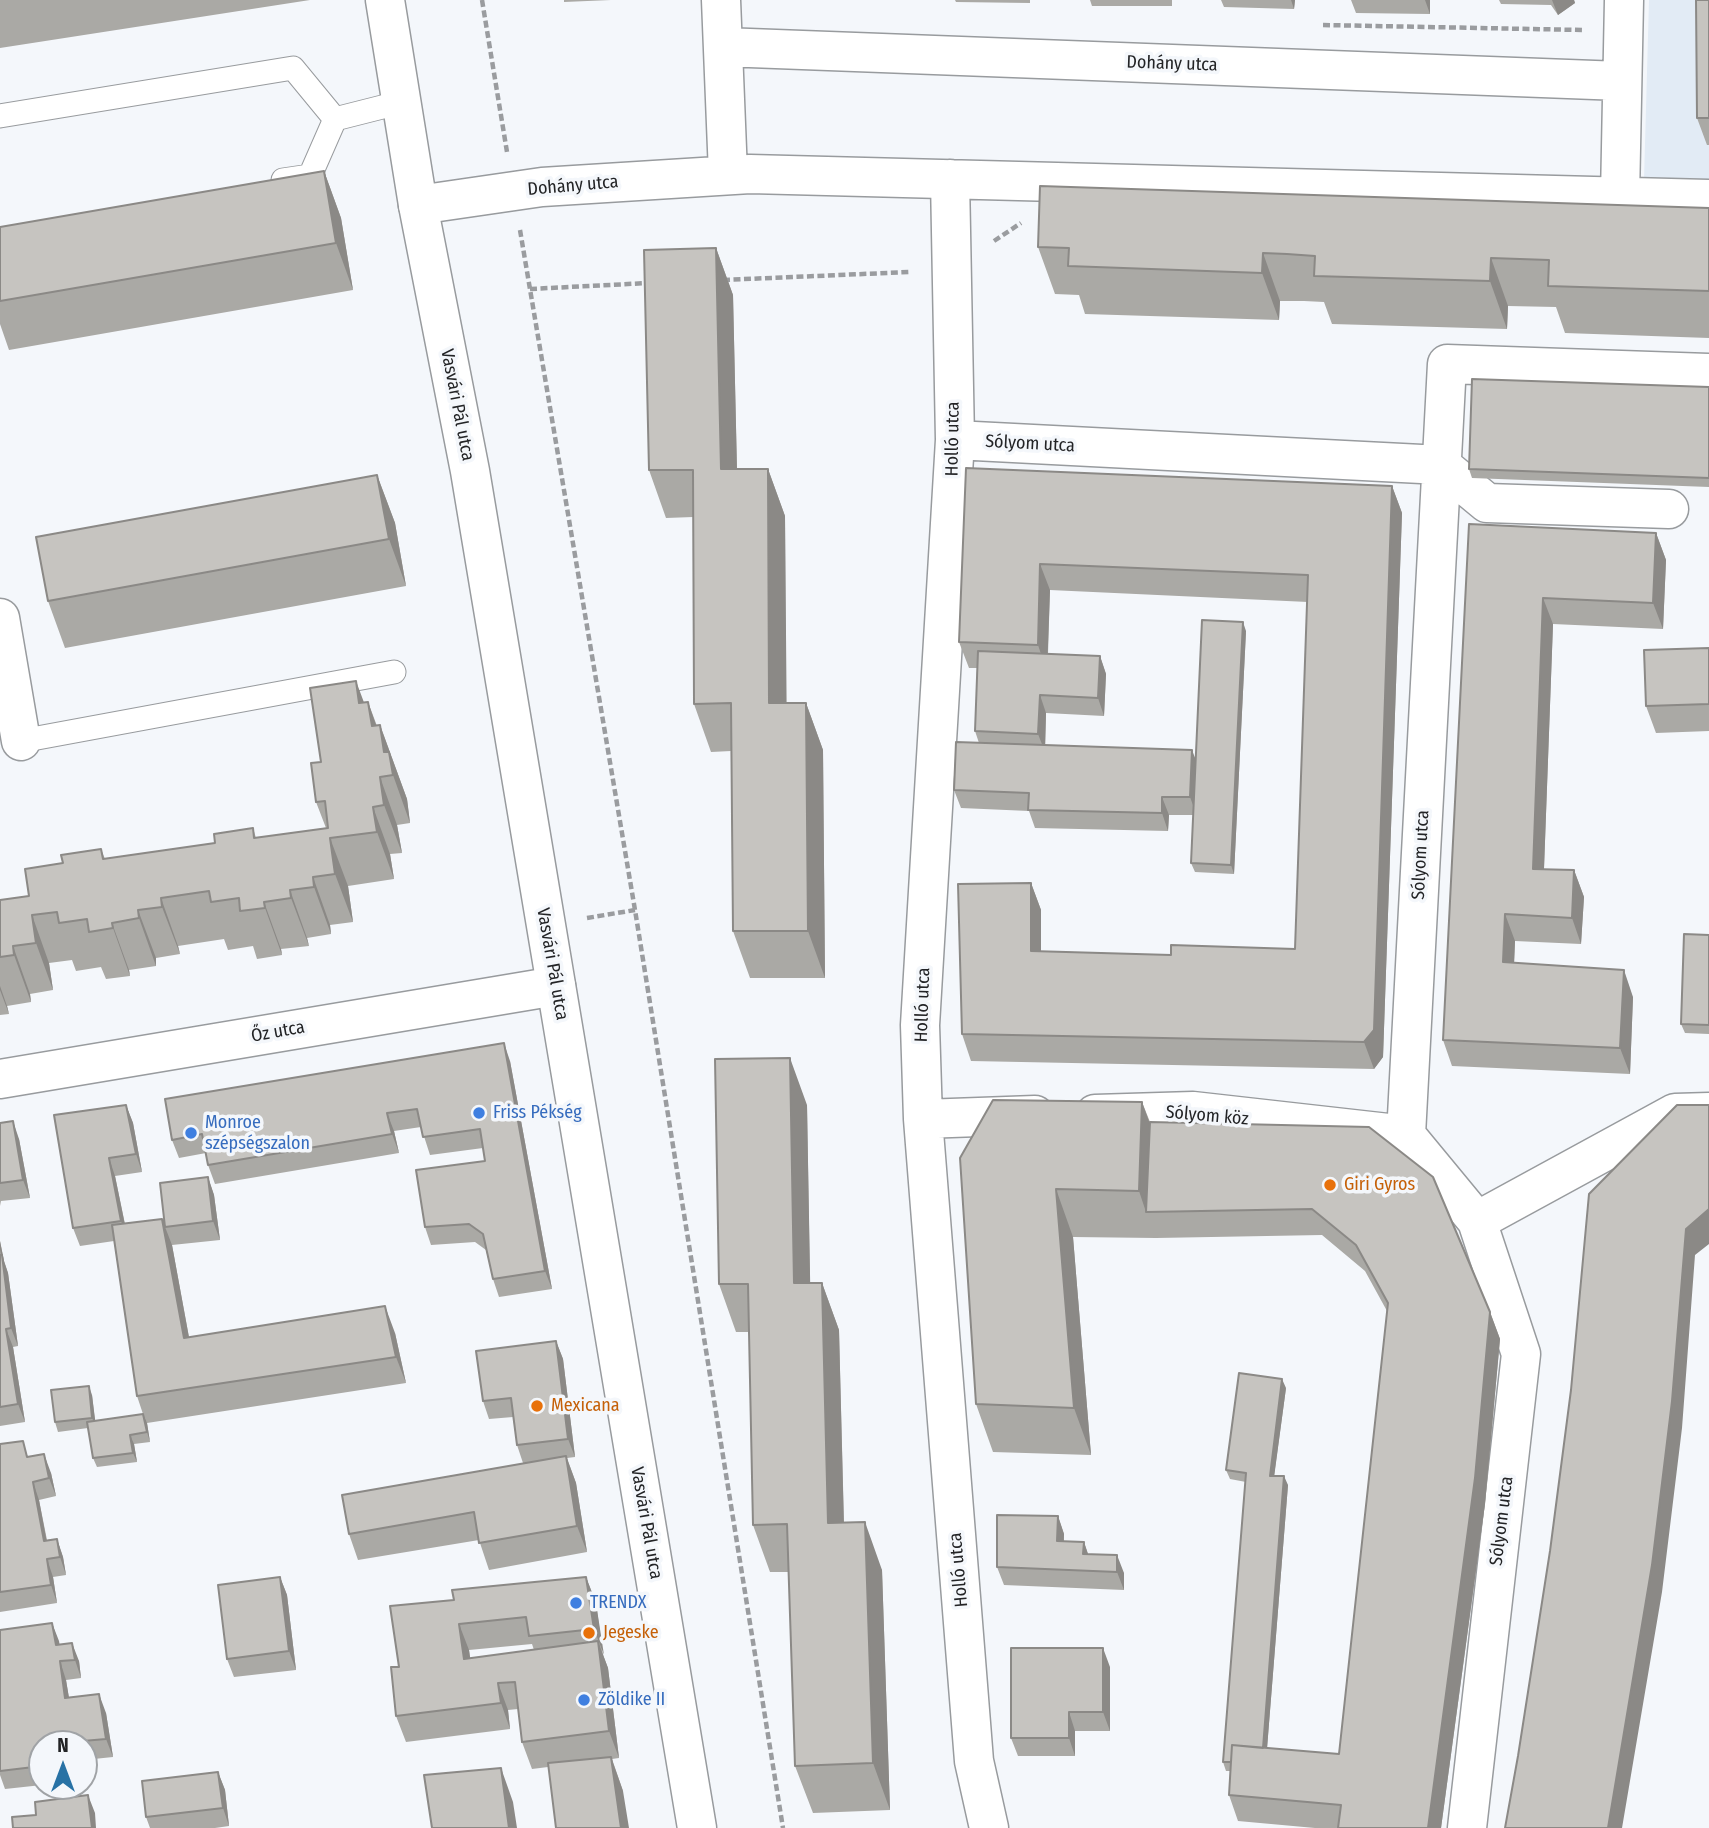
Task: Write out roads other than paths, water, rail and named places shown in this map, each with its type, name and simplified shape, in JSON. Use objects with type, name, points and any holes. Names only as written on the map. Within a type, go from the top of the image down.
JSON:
[{"type":"street","name":"Vasvári Pál utca","points":[[384,0],[418,205],[470,471],[697,1828]]},
{"type":"street","points":[[721,0],[728,174]]},
{"type":"street","points":[[1620,197],[1624,0]]},
{"type":"street","name":"Dohány utca","points":[[723,47],[1621,81]]},
{"type":"street","name":"Dohány utca","points":[[418,205],[513,191],[728,174],[1709,198]]},
{"type":"street","name":"Holló utca","points":[[950,179],[955,439],[920,1025],[923,1119],[974,1761],[989,1828]]},
{"type":"street","points":[[1669,509],[1487,503],[1441,465],[1447,364],[1709,373]]},
{"type":"street","name":"Sólyom utca","points":[[955,439],[1441,465],[1406,1135],[1477,1221],[1521,1354],[1467,1828]]},
{"type":"street","points":[[0,618],[21,741]]},
{"type":"street","name":"Őz utca","points":[[0,1079],[556,986]]},
{"type":"street","name":"Sólyom köz","points":[[923,1119],[1193,1111],[1406,1135]]},
{"type":"street","points":[[1477,1221],[1675,1113],[1709,1112]]},
{"type":"lane","points":[[0,116],[293,68],[335,119]]},
{"type":"lane","points":[[335,119],[402,102]]},
{"type":"lane","points":[[257,185],[310,176],[335,119]]},
{"type":"lane","points":[[21,741],[394,672]]},
{"type":"place","name":"Friss Pékség","points":[[479,1113]]},
{"type":"place","name":"Monroe szépségszalon","points":[[191,1133]]},
{"type":"place","name":"Giri Gyros","points":[[1330,1185]]},
{"type":"place","name":"Mexicana","points":[[537,1406]]},
{"type":"place","name":"TRENDX","points":[[576,1603]]},
{"type":"place","name":"Jegeske","points":[[589,1633]]},
{"type":"place","name":"Zöldike II","points":[[584,1700]]}]
